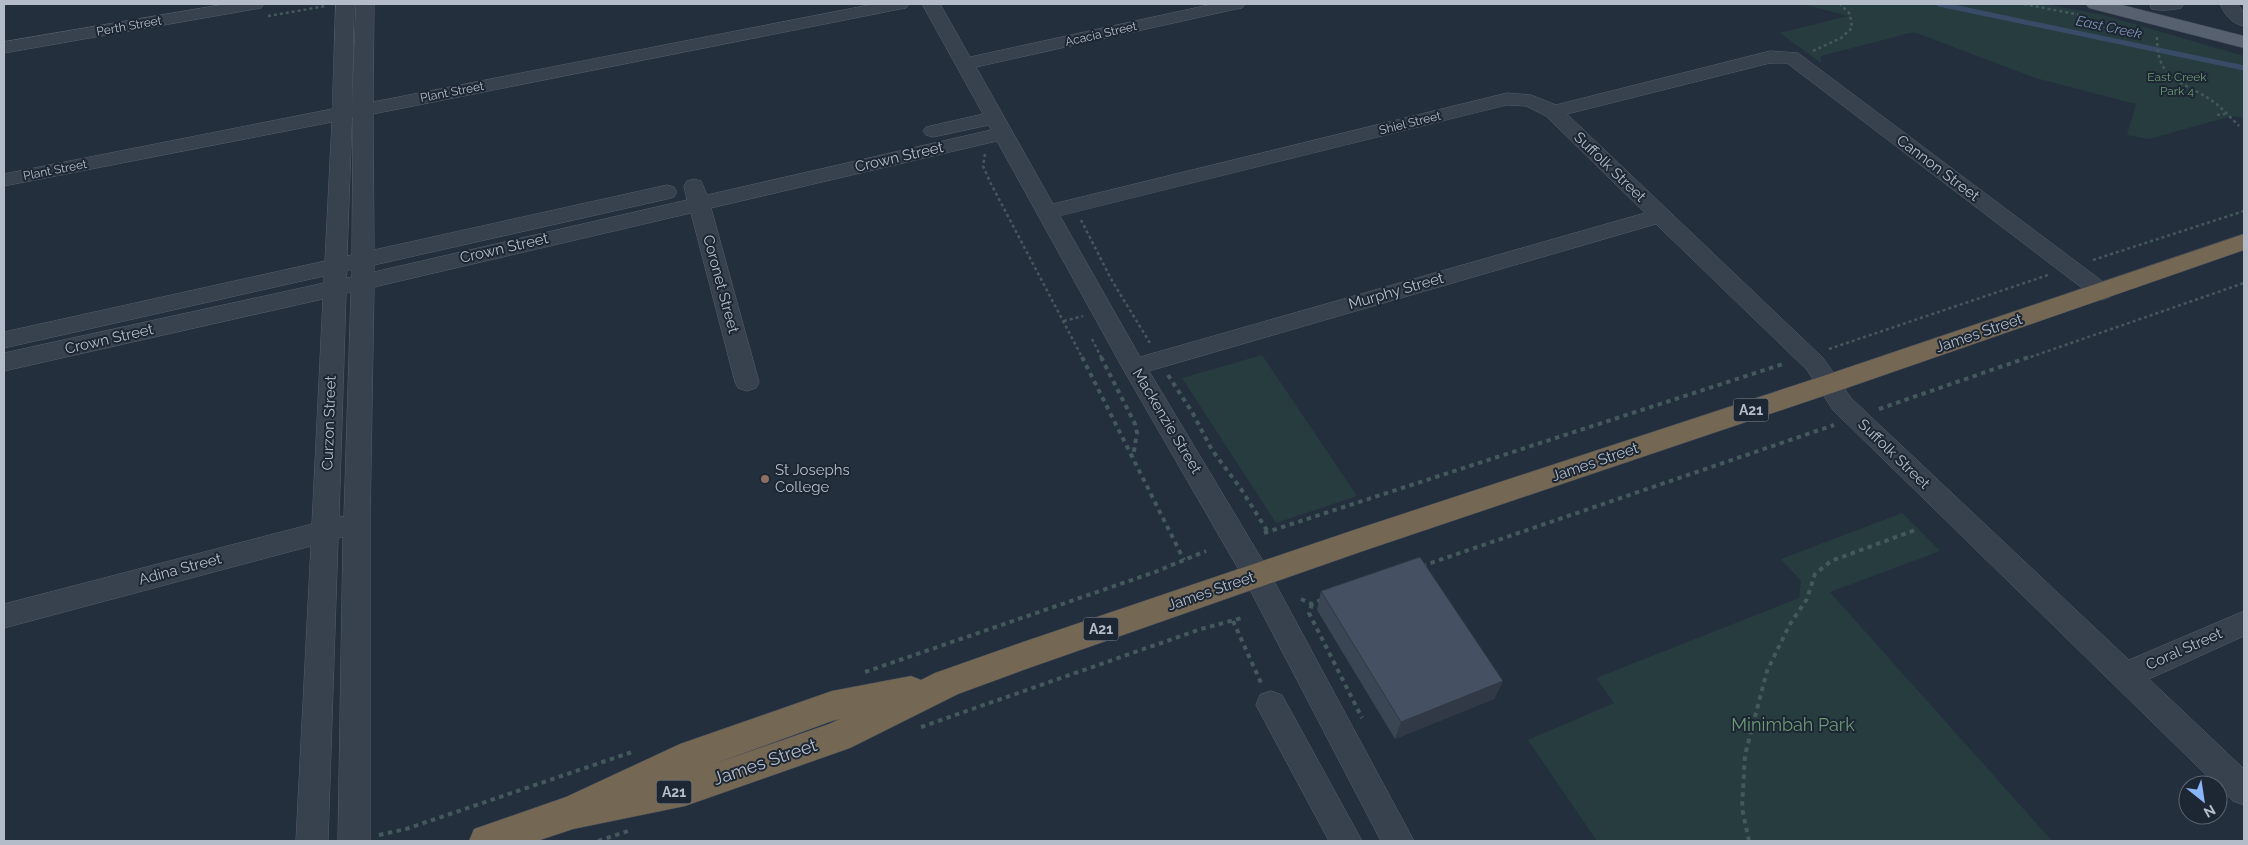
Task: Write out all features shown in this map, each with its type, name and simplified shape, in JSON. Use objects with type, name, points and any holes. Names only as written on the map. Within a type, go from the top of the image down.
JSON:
[{"type":"highway","name":"James Street","points":[[487,841],[573,812],[685,790],[838,737],[947,683],[1256,576],[2102,292],[2244,242]]},
{"type":"main road","points":[[2106,4],[2244,42]]},
{"type":"main road","points":[[2162,4],[2244,28]]},
{"type":"street","name":"Perth Street","points":[[4,48],[254,4]]},
{"type":"street","name":"Curzon Street","points":[[312,841],[334,277],[365,4]]},
{"type":"street","name":"Plant Street","points":[[4,180],[900,4]]},
{"type":"street","name":"Mackenzie Street","points":[[931,4],[1134,367],[1256,576],[1398,841]]},
{"type":"street","name":"Acacia Street","points":[[966,64],[1194,8],[1236,4]]},
{"type":"street","points":[[2229,4],[2233,14],[2244,21]]},
{"type":"street","name":"Curzon Street","points":[[335,5],[352,112],[363,270],[357,523],[354,841]]},
{"type":"street","points":[[1553,112],[1770,57],[1791,58]]},
{"type":"street","name":"Cannon Street","points":[[1791,58],[2102,292]]},
{"type":"street","name":"Shiel Street","points":[[1048,212],[1507,99],[1522,98],[1539,102],[1553,112]]},
{"type":"street","name":"Suffolk Street","points":[[1553,112],[1815,364],[1842,404],[2244,790]]},
{"type":"street","name":"Crown Street","points":[[696,194],[981,138],[1000,125]]},
{"type":"street","name":"Crown Street","points":[[4,362],[363,270],[1000,125]]},
{"type":"street","name":"Coronet Street","points":[[696,194],[747,382]]},
{"type":"street","name":"Murphy Street","points":[[1134,367],[1659,216]]},
{"type":"street","name":"Crown Street","points":[[4,340],[334,277]]},
{"type":"street","name":"Adina Street","points":[[4,616],[357,523]]},
{"type":"street","name":"Coral Street","points":[[2125,676],[2244,623]]},
{"type":"street","points":[[1272,705],[1346,841]]},
{"type":"path","points":[[321,4],[335,5]]},
{"type":"path","points":[[1791,58],[1814,51],[1841,38],[1852,28],[1850,14],[1840,4]]},
{"type":"path","points":[[2156,44],[2157,55],[2167,74],[2176,82],[2214,102],[2239,126]]},
{"type":"path","points":[[2217,115],[2226,114]]},
{"type":"path","points":[[981,138],[987,151],[983,156],[983,166],[986,174],[1064,321],[1184,560]]},
{"type":"path","points":[[1072,206],[1081,218],[1111,278],[1212,450],[1241,489],[1266,532],[1791,362]]},
{"type":"path","points":[[2091,261],[2244,211]]},
{"type":"path","points":[[1820,352],[2049,275]]},
{"type":"path","points":[[1871,412],[2244,283]]},
{"type":"path","points":[[1064,321],[1089,314]]},
{"type":"path","points":[[1080,317],[1085,325]]},
{"type":"path","points":[[1089,334],[1135,424],[1137,432],[1133,457]]},
{"type":"path","points":[[1413,569],[1842,422]]},
{"type":"path","points":[[1749,841],[1742,808],[1744,755],[1767,671],[1790,624],[1807,599],[1815,574],[1820,568],[1831,561],[1918,530]]},
{"type":"path","points":[[1301,599],[1312,604],[1329,597]]},
{"type":"path","points":[[1312,604],[1309,613],[1366,725]]},
{"type":"path","points":[[1233,621],[1272,705]]},
{"type":"green space","name":"East Creek Park 4","points":[[1803,4],[2046,4],[2103,15],[2244,56],[2244,118],[2232,116],[2149,139],[2127,135],[2136,104],[2035,78],[1914,32],[1821,56],[1821,63],[1780,33],[1848,16]]},
{"type":"green space","points":[[1262,355],[1357,496],[1276,523],[1182,378]]},
{"type":"green space","name":"Minimbah Park","points":[[1902,513],[1940,551],[1830,592],[2052,841],[1597,841],[1528,740],[1614,703],[1596,678],[1799,598],[1801,581],[1781,559]]},
{"type":"building","points":[[1420,557],[1503,681],[1401,722],[1321,591]]},
{"type":"waterway","name":"East Creek","points":[[1939,4],[2244,68]]},
{"type":"place","name":"St Josephs College","points":[[765,479]]}]
